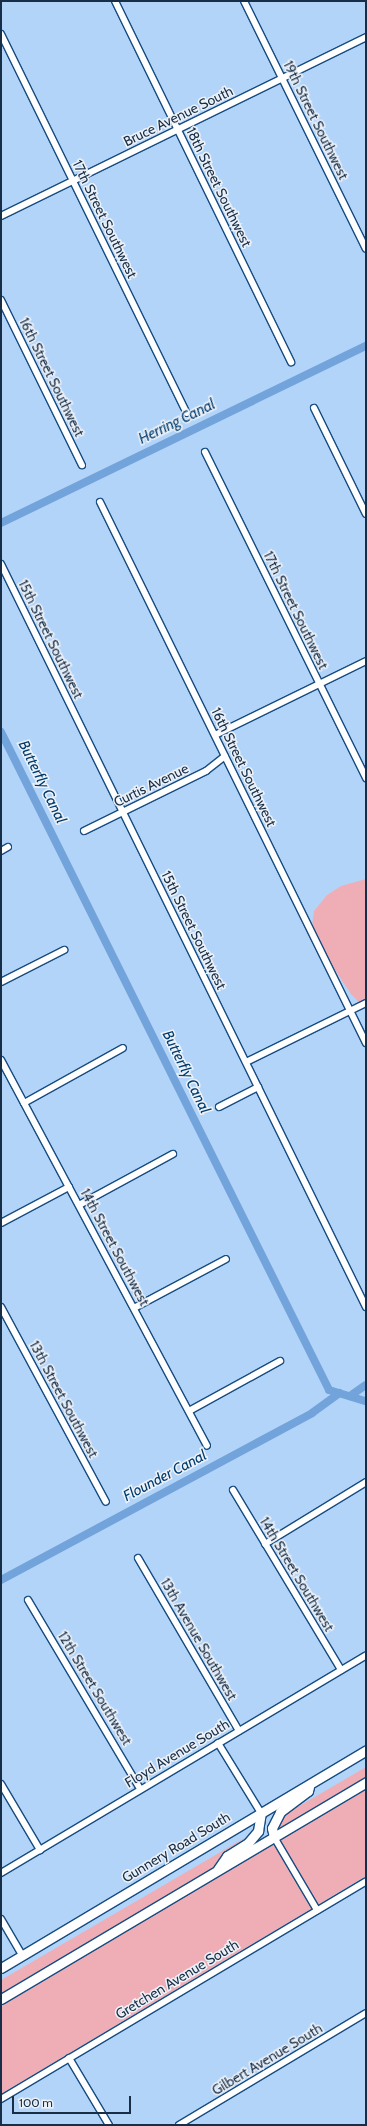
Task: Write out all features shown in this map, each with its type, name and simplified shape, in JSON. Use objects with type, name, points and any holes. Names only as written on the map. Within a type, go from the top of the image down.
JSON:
[{"type":"main road","name":"Gunnery Road South","points":[[1,1968],[366,1750]]},
{"type":"main road","points":[[274,1837],[272,1828],[280,1812],[308,1791],[311,1782]]},
{"type":"main road","points":[[1,1999],[366,1782]]},
{"type":"main road","points":[[218,1870],[227,1856],[248,1843],[258,1831],[261,1813]]},
{"type":"street","name":"18th Street Southwest","points":[[115,1],[291,362]]},
{"type":"street","name":"19th Street Southwest","points":[[244,1],[366,250]]},
{"type":"street","name":"17th Street Southwest","points":[[1,34],[187,414]]},
{"type":"street","name":"Bruce Avenue South","points":[[1,216],[366,37]]},
{"type":"street","name":"16th Street Southwest","points":[[1,300],[82,465]]},
{"type":"street","points":[[314,408],[366,514]]},
{"type":"street","name":"17th Street Southwest","points":[[205,452],[366,778]]},
{"type":"street","name":"16th Street Southwest","points":[[100,502],[366,1043]]},
{"type":"street","name":"15th Street Southwest","points":[[1,564],[366,1307]]},
{"type":"street","points":[[215,735],[366,661]]},
{"type":"street","name":"Curtis Avenue","points":[[84,831],[206,771],[226,756]]},
{"type":"street","points":[[1,851],[8,847]]},
{"type":"street","points":[[1,982],[64,950]]},
{"type":"street","points":[[246,1062],[366,1003]]},
{"type":"street","points":[[24,1103],[123,1048]]},
{"type":"street","name":"14th Street Southwest","points":[[1,1060],[207,1445]]},
{"type":"street","points":[[219,1107],[258,1087]]},
{"type":"street","points":[[79,1205],[173,1154]]},
{"type":"street","points":[[1,1223],[69,1187]]},
{"type":"street","points":[[134,1308],[226,1258]]},
{"type":"street","name":"13th Street Southwest","points":[[1,1307],[106,1502]]},
{"type":"street","points":[[189,1411],[280,1361]]},
{"type":"street","points":[[265,1544],[366,1482]]},
{"type":"street","name":"14th Street Southwest","points":[[233,1490],[341,1670]]},
{"type":"street","name":"13th Avenue Southwest","points":[[138,1558],[238,1731]]},
{"type":"street","name":"12th Street Southwest","points":[[28,1600],[140,1789]]},
{"type":"street","name":"Floyd Avenue South","points":[[1,1873],[366,1655]]},
{"type":"street","points":[[218,1743],[261,1813]]},
{"type":"street","points":[[1,1784],[40,1850]]},
{"type":"street","points":[[274,1837],[317,1910]]},
{"type":"street","name":"Gretchen Avenue South","points":[[1,2099],[366,1881]]},
{"type":"street","points":[[1,1920],[22,1956]]},
{"type":"street","name":"Gilbert Avenue South","points":[[179,2125],[366,2013]]},
{"type":"street","points":[[69,2058],[109,2125]]},
{"type":"shaded area","points":[[366,879],[366,1010],[351,994],[335,970],[312,926],[314,911],[327,895],[341,886]]},
{"type":"shaded area","points":[[366,1767],[366,1777],[277,1830],[282,1816]]},
{"type":"shaded area","points":[[366,1786],[366,1876],[1,2094],[1,2004]]},
{"type":"shaded area","points":[[248,1836],[224,1853],[214,1868],[1,1994],[1,1980]]},
{"type":"waterway","name":"Herring Canal","points":[[1,523],[366,346]]},
{"type":"waterway","name":"Butterfly Canal","points":[[1,732],[329,1390],[366,1401]]},
{"type":"waterway","name":"Flounder Canal","points":[[350,1396],[366,1385]]},
{"type":"waterway","name":"Flounder Canal","points":[[1,1580],[312,1413],[340,1393]]}]
